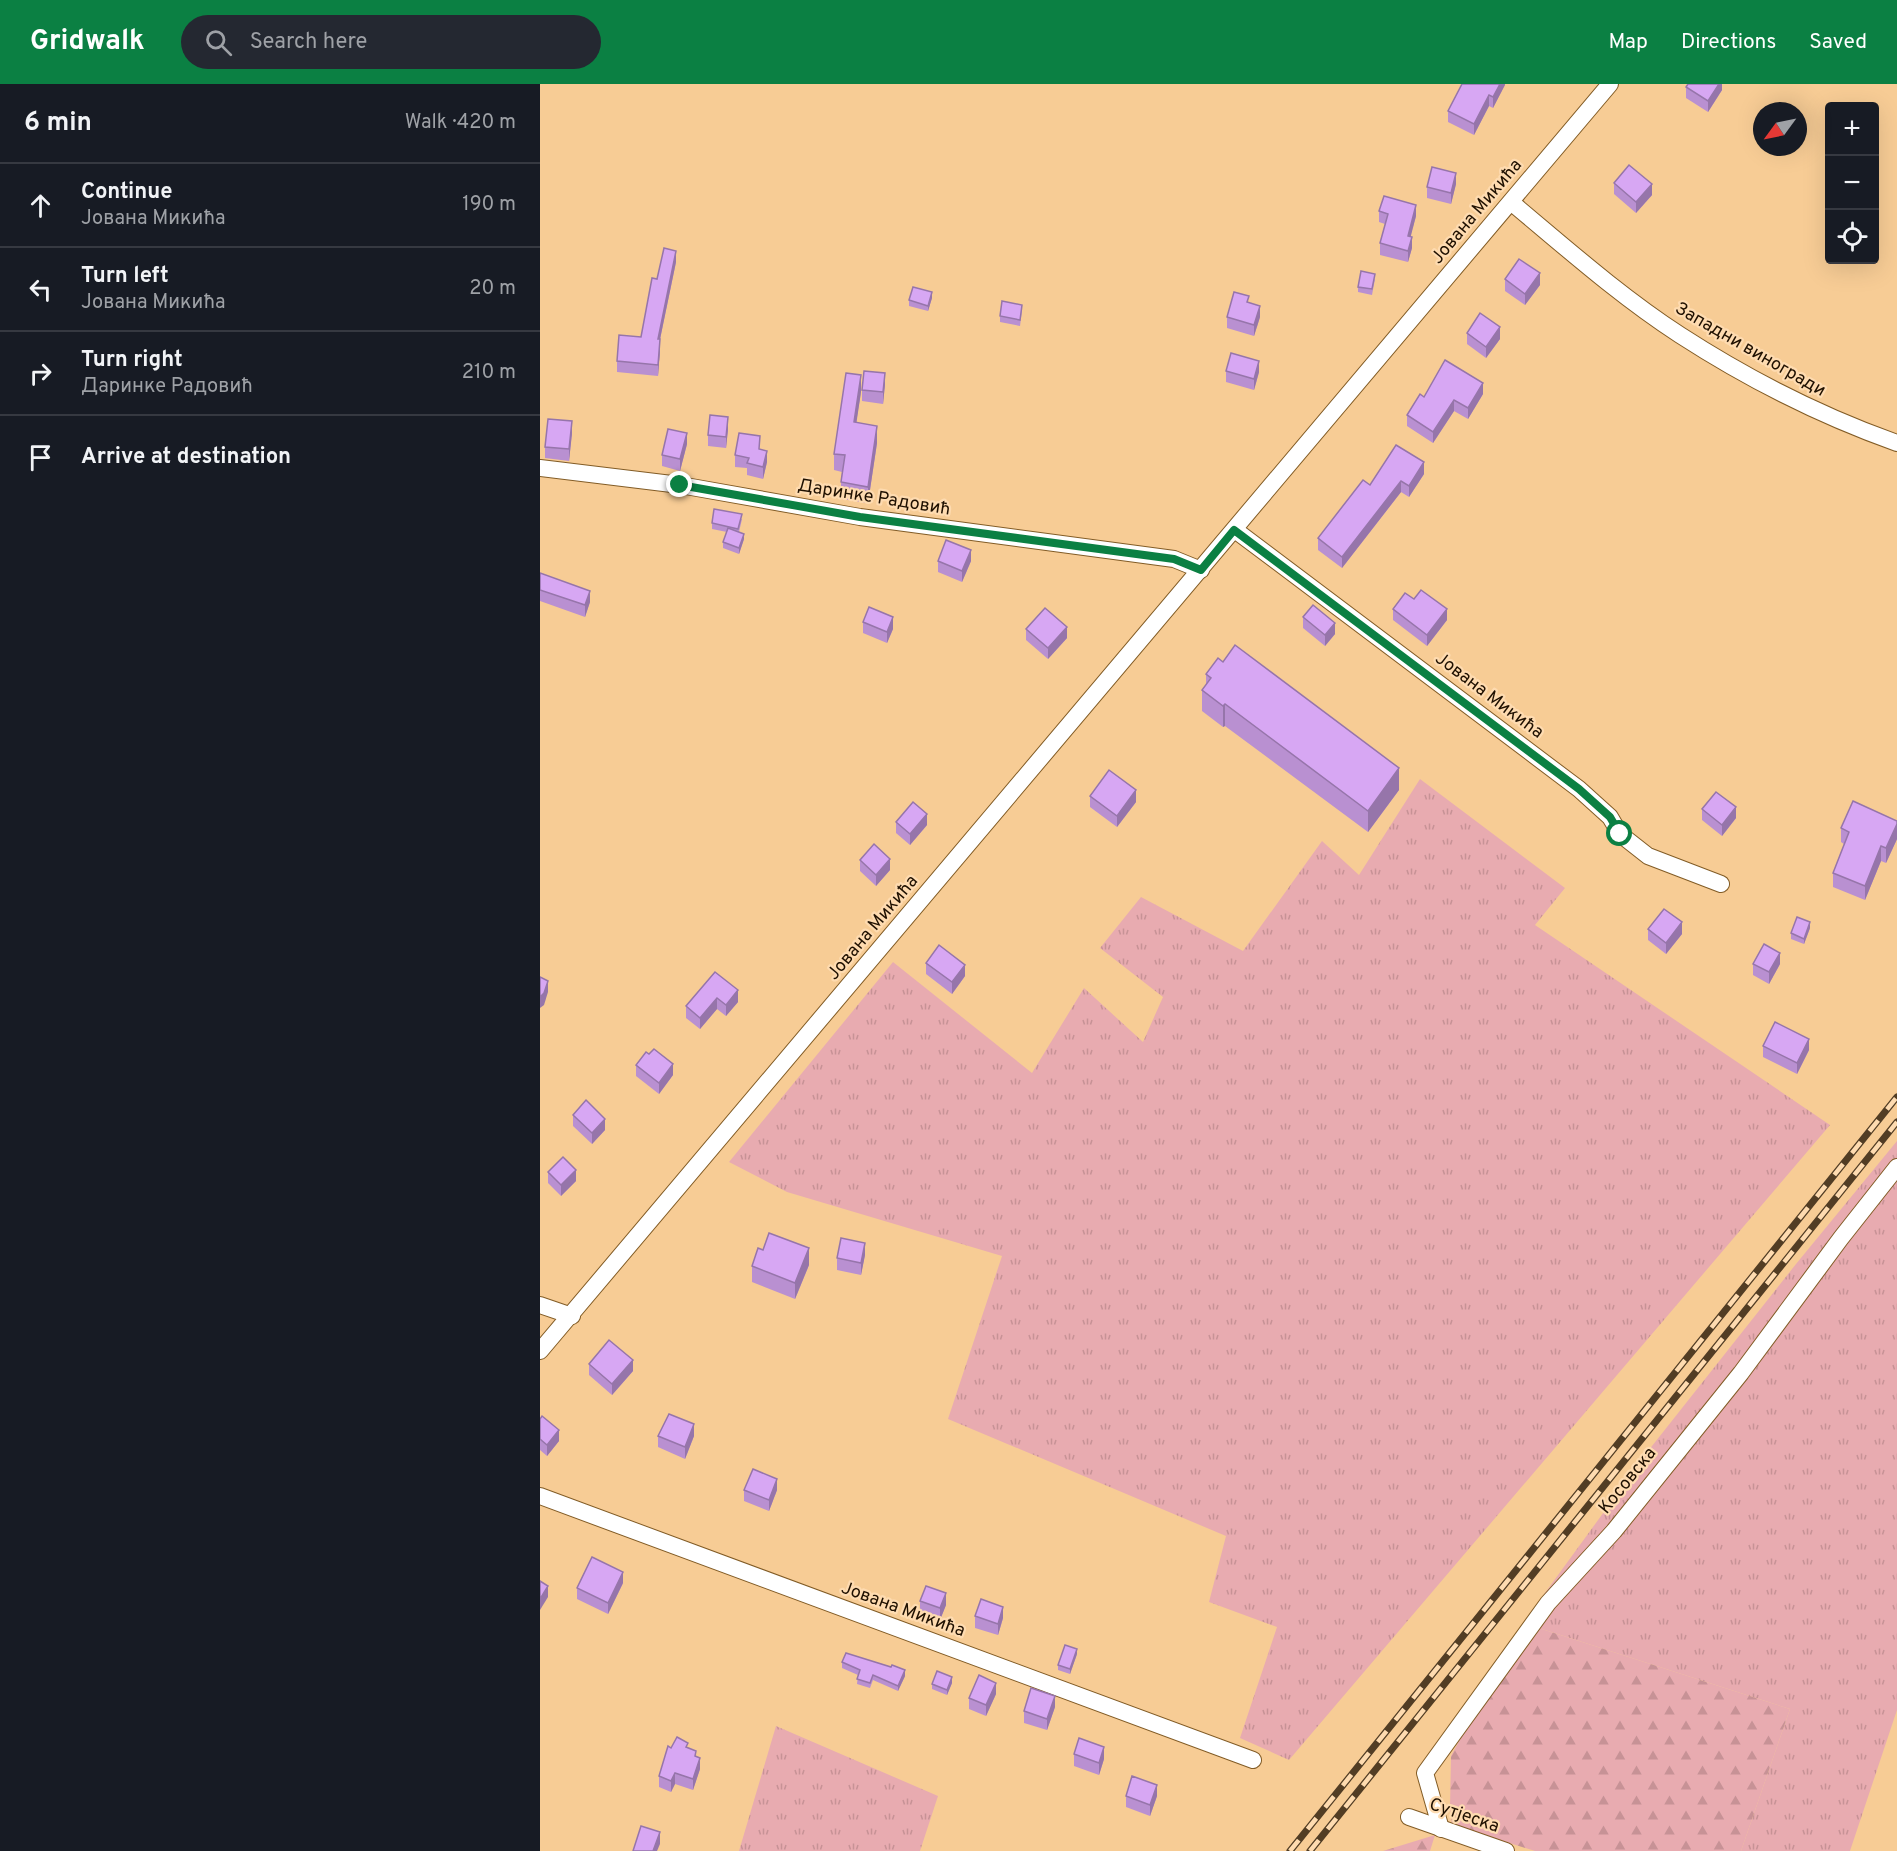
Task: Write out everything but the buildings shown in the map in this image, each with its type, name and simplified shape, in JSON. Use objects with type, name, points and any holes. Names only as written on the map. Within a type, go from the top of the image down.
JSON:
[{"type":"street","name":"Јована Микића","points":[[540,1351],[572,1316],[1610,84]]},
{"type":"street","name":"Западни виногради","points":[[1511,202],[1588,267],[1679,335],[1731,366],[1835,420],[1897,443]]},
{"type":"street","name":"Даринке Радовић","points":[[540,468],[680,485],[860,517],[1174,559],[1201,570]]},
{"type":"street","name":"Јована Микића","points":[[1234,530],[1579,789],[1610,817],[1620,834],[1648,856],[1721,884]]},
{"type":"street","name":"Косовска","points":[[1441,1829],[1425,1773],[1448,1739],[1548,1603],[1614,1531],[1741,1373],[1897,1167]]},
{"type":"street","points":[[540,1305],[572,1316]]},
{"type":"street","name":"Јована Микића","points":[[540,1496],[1253,1760]]},
{"type":"street","name":"Сутјеска","points":[[1409,1817],[1506,1851]]},
{"type":"green space","points":[[1420,779],[1565,888],[1535,925],[1830,1125],[1289,1760],[1240,1738],[1277,1627],[1209,1602],[1226,1536],[948,1419],[1002,1256],[787,1192],[729,1162],[893,962],[1032,1073],[1084,988],[1143,1042],[1163,997],[1100,948],[1141,897],[1243,951],[1322,841],[1359,875]]},
{"type":"green space","points":[[1897,1141],[1897,1710],[1850,1851],[1741,1851],[1790,1709],[1523,1623],[1652,1446]]},
{"type":"green space","points":[[1523,1623],[1790,1709],[1741,1851],[1535,1851],[1452,1825],[1451,1756]]},
{"type":"green space","points":[[776,1726],[938,1796],[920,1851],[739,1851]]},
{"type":"green space","points":[[1435,1835],[1430,1851],[1383,1851]]},
{"type":"railway","points":[[1290,1851],[1897,1097]]},
{"type":"railway","points":[[1310,1851],[1897,1122]]},
{"type":"route","points":[[680,485],[860,517],[1174,559],[1201,570],[1234,530],[1579,789],[1610,817],[1620,834]]}]
